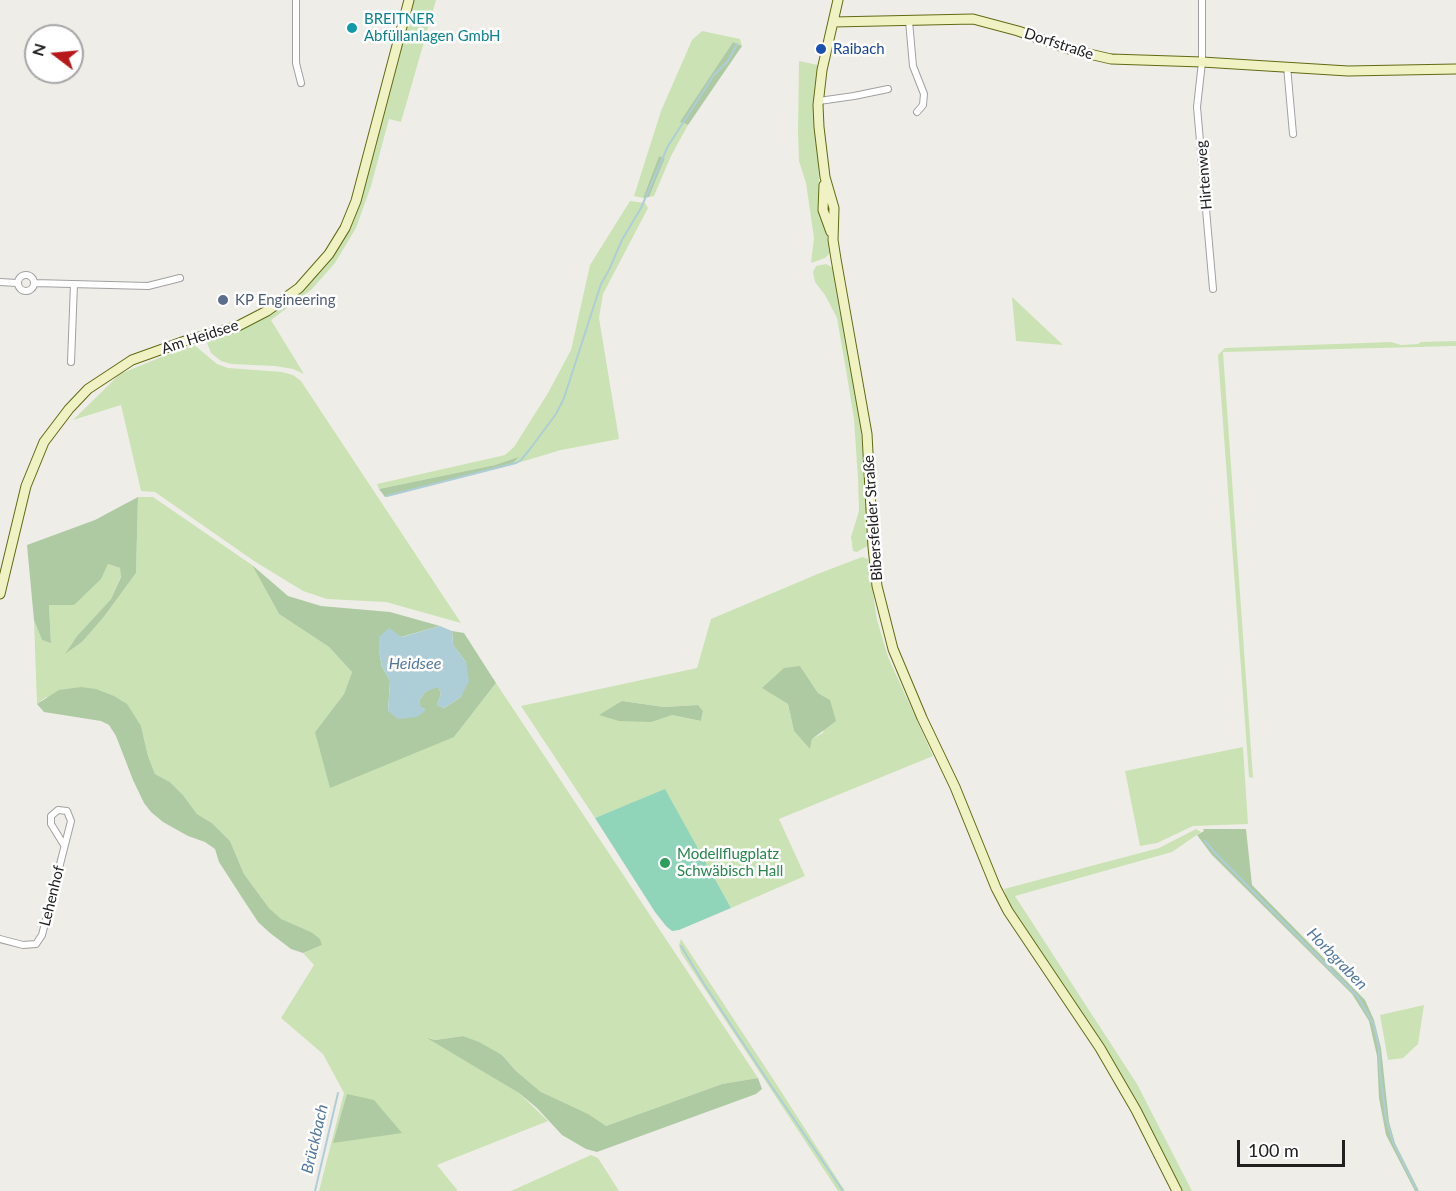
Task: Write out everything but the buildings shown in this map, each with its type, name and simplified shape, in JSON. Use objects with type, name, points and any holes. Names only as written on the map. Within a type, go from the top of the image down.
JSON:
[{"type":"street","points":[[296,0],[296,63],[301,83]]},
{"type":"street","name":"Am Heidsee","points":[[0,594],[26,486],[44,442],[69,409],[95,384],[132,360],[185,341],[238,326],[267,311],[299,288],[328,254],[345,228],[356,201],[409,0]]},
{"type":"street","name":"Bibersfelder Straße","points":[[838,0],[822,70],[819,101],[819,128],[825,177],[823,210],[833,240],[867,434],[877,586],[893,649],[1008,911],[1100,1048],[1136,1110],[1177,1191]]},
{"type":"street","name":"Hirtenweg","points":[[1202,0],[1202,62],[1197,107],[1213,289]]},
{"type":"street","name":"Dorfstraße","points":[[832,22],[952,18],[983,20],[1072,50],[1111,59],[1357,71],[1456,69]]},
{"type":"street","points":[[909,21],[913,66],[924,94],[923,105],[916,112]]},
{"type":"street","points":[[1287,66],[1293,134]]},
{"type":"street","points":[[819,101],[888,89]]},
{"type":"street","points":[[28,275],[34,283],[30,291],[26,292],[21,291],[17,283],[21,276],[28,275]]},
{"type":"street","points":[[34,283],[148,286],[180,278]]},
{"type":"street","points":[[0,282],[17,283]]},
{"type":"street","points":[[71,362],[74,284]]},
{"type":"street","name":"Lehenhof","points":[[0,939],[23,945],[36,944],[42,935],[70,821],[66,811],[58,810],[51,816],[51,824],[64,845]]},
{"type":"green space","points":[[414,0],[436,0],[401,122],[389,119],[371,186],[356,228],[335,263],[311,290],[271,320],[304,374],[293,369],[275,366],[231,364],[221,361],[211,353],[206,340],[231,333],[270,314],[304,289],[324,268],[341,243],[361,201]]},
{"type":"green space","points":[[702,31],[740,39],[742,46],[733,42],[681,123],[688,125],[671,156],[654,196],[649,197],[665,158],[659,156],[643,198],[634,196],[661,111],[692,40]]},
{"type":"green space","points":[[733,42],[742,46],[688,125],[680,122]]},
{"type":"green space","points":[[799,61],[818,65],[819,198],[831,252],[825,258],[811,263],[814,238],[806,183],[799,161]]},
{"type":"green space","points":[[659,156],[665,158],[649,197],[643,198]]},
{"type":"green space","points":[[630,201],[645,203],[648,208],[603,294],[599,318],[619,439],[561,450],[511,465],[518,458],[495,465],[379,489],[377,484],[505,455],[514,447],[548,393],[571,350],[590,265]]},
{"type":"green space","points":[[826,264],[833,268],[859,398],[869,545],[857,552],[853,551],[851,537],[859,511],[854,419],[837,318],[815,282],[813,272],[816,266]]},
{"type":"green space","points":[[1012,297],[1063,345],[1016,341]]},
{"type":"green space","points":[[1456,341],[1456,346],[1223,352],[1253,778],[1249,777],[1218,355],[1225,348],[1391,342],[1401,345]]},
{"type":"green space","points":[[193,344],[217,364],[228,368],[282,372],[293,375],[301,381],[461,623],[386,602],[327,599],[303,591],[254,561],[155,492],[141,491],[121,405],[73,420],[120,374]]},
{"type":"green space","points":[[519,457],[511,465],[385,497],[379,489],[495,465]]},
{"type":"green space","points":[[138,497],[153,497],[252,565],[279,614],[329,647],[352,672],[344,694],[315,732],[454,737],[496,683],[758,1078],[722,1084],[606,1126],[541,1092],[516,1071],[502,1055],[463,1036],[435,1040],[430,1038],[519,1093],[548,1121],[437,1165],[458,1191],[319,1191],[344,1093],[323,1054],[281,1018],[314,965],[303,953],[322,945],[311,932],[280,919],[269,908],[244,874],[230,841],[212,823],[197,814],[170,782],[155,774],[141,726],[46,697],[37,704],[34,620],[42,640],[51,642],[49,605],[108,564],[120,568],[121,576],[111,599],[77,636],[66,653],[82,642],[103,618],[136,573]]},
{"type":"green space","points":[[138,497],[136,573],[82,642],[65,654],[77,636],[111,599],[121,577],[120,568],[108,564],[101,579],[74,605],[49,605],[51,643],[42,640],[34,620],[27,545],[95,520]]},
{"type":"green space","points":[[862,557],[868,559],[877,620],[888,657],[933,756],[779,819],[805,876],[731,908],[665,790],[595,818],[521,706],[697,668],[711,619]],"holes":[[[800,666],[818,693],[830,700],[823,733],[812,739],[810,748],[794,731],[788,704],[763,688]],[[622,701],[664,707],[698,705],[703,711],[701,721]]]},
{"type":"green space","points":[[252,565],[288,596],[321,606],[390,612],[440,626],[401,637],[379,651],[382,667],[390,681],[388,711],[425,709],[420,707],[419,701],[425,692],[438,686],[441,694],[437,705],[444,708],[461,697],[466,662],[453,645],[452,631],[464,633],[496,683],[454,737],[330,788],[315,732],[344,694],[352,672],[329,647],[279,614]]},
{"type":"green space","points":[[800,666],[818,693],[830,700],[836,721],[812,739],[810,749],[794,731],[788,704],[762,688],[784,668]]},
{"type":"green space","points":[[81,687],[96,689],[127,704],[141,726],[155,774],[170,782],[197,814],[212,823],[230,841],[244,874],[269,908],[281,919],[311,932],[320,939],[322,945],[303,953],[291,949],[270,933],[258,922],[219,862],[215,849],[163,822],[151,812],[144,803],[116,736],[109,725],[101,721],[44,712],[37,704],[59,690]]},
{"type":"green space","points":[[622,701],[664,707],[698,705],[703,711],[701,721],[672,715],[651,722],[619,721],[599,715]]},
{"type":"green space","points":[[1243,747],[1248,824],[1193,826],[1157,843],[1140,846],[1125,771]]},
{"type":"green space","name":"Modellflugplatz Schwäbisch Hall","points":[[665,789],[731,908],[672,931],[655,912],[595,818]]},
{"type":"green space","points":[[1196,829],[1201,832],[1172,852],[1015,896],[1137,1084],[1192,1191],[1181,1191],[1111,1058],[1009,904],[1004,889],[1159,848]]},
{"type":"green space","points":[[1203,829],[1246,829],[1252,885],[1365,1000],[1374,1020],[1381,1048],[1389,1122],[1395,1143],[1419,1191],[1415,1191],[1386,1135],[1379,1098],[1377,1056],[1369,1021],[1352,994],[1212,855],[1197,835],[1204,831]]},
{"type":"green space","points":[[681,939],[845,1191],[838,1191],[681,953],[679,945]]},
{"type":"green space","points":[[1424,1005],[1418,1044],[1403,1058],[1388,1060],[1380,1015]]},
{"type":"green space","points":[[463,1036],[502,1055],[516,1071],[541,1092],[588,1114],[606,1126],[722,1084],[758,1078],[762,1089],[756,1094],[597,1152],[586,1149],[562,1135],[537,1108],[519,1093],[427,1038],[435,1040]]},
{"type":"green space","points":[[347,1094],[374,1100],[402,1133],[333,1143]]},
{"type":"green space","points":[[591,1155],[598,1158],[619,1191],[511,1191]]},
{"type":"water","name":"Heidsee","points":[[440,626],[452,631],[453,645],[466,662],[469,681],[461,697],[444,708],[437,705],[441,694],[438,687],[425,692],[419,701],[421,707],[426,710],[417,717],[398,719],[388,711],[390,681],[382,667],[379,637],[389,628],[402,637]]},
{"type":"waterway","points":[[387,496],[516,463],[530,449],[556,414],[564,398],[601,284],[622,240],[641,208],[668,146],[714,75],[728,61],[737,44]]},
{"type":"waterway","name":"Horbgraben","points":[[1205,841],[1358,997],[1374,1025],[1379,1049],[1386,1119],[1393,1142],[1417,1191]]},
{"type":"waterway","points":[[681,946],[772,1087],[843,1191]]},
{"type":"waterway","name":"Brückbach","points":[[315,1191],[338,1093]]},
{"type":"place","name":"BREITNER Abfüllanlagen GmbH","points":[[352,28]]},
{"type":"place","name":"Raibach","points":[[821,49]]},
{"type":"place","name":"KP Engineering","points":[[223,300]]},
{"type":"place","name":"Modellflugplatz Schwäbisch Hall","points":[[665,863]]}]
